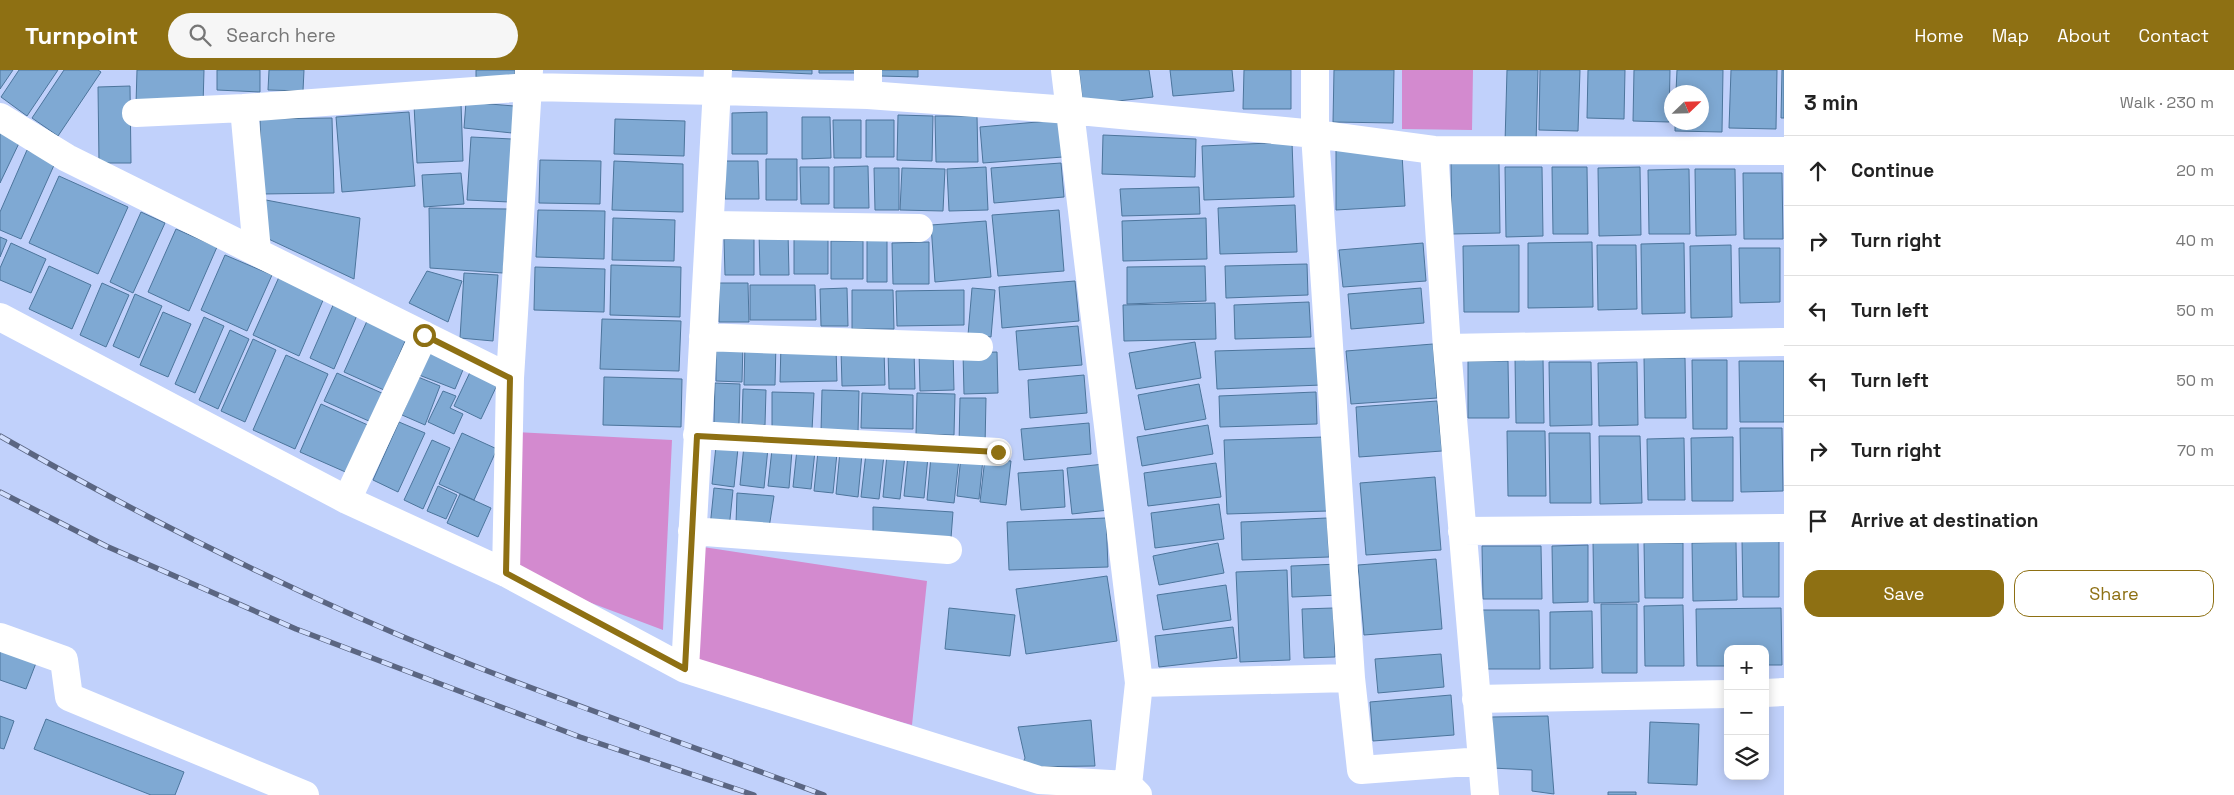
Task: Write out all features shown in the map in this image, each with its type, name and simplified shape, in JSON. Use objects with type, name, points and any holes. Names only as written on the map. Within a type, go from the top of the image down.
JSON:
[{"type":"street","points":[[0,317],[347,500],[506,573],[685,669],[1039,780],[1133,790],[1139,683],[1069,110],[1066,70]]},
{"type":"street","points":[[1315,70],[1315,134],[1351,678],[1361,770],[1482,761]]},
{"type":"street","points":[[506,573],[510,378],[529,78]]},
{"type":"street","points":[[136,113],[244,108],[529,78],[868,82],[1069,110],[1315,134],[1434,150],[1784,151]]},
{"type":"street","points":[[685,669],[718,80]]},
{"type":"street","points":[[244,108],[257,252]]},
{"type":"street","points":[[0,117],[67,158],[510,378]]},
{"type":"street","points":[[1434,150],[1447,348],[1485,795]]},
{"type":"street","points":[[710,225],[919,228]]},
{"type":"street","points":[[347,500],[424,335]]},
{"type":"street","points":[[703,337],[979,347]]},
{"type":"street","points":[[1447,348],[1784,342]]},
{"type":"street","points":[[697,436],[998,452]]},
{"type":"street","points":[[1462,531],[1784,528]]},
{"type":"street","points":[[692,531],[948,550]]},
{"type":"street","points":[[0,637],[64,660],[70,697],[305,795]]},
{"type":"street","points":[[1139,683],[1351,678]]},
{"type":"street","points":[[1769,693],[1784,692]]},
{"type":"street","points":[[1476,699],[1724,694]]},
{"type":"shaded area","points":[[1402,70],[1473,70],[1472,130],[1402,129]]},
{"type":"shaded area","points":[[515,432],[672,440],[663,630],[509,572]]},
{"type":"shaded area","points":[[703,547],[927,581],[912,725],[802,695],[695,662]]},
{"type":"building","points":[[0,70],[13,70],[0,89]]},
{"type":"building","points":[[19,70],[58,70],[27,116],[1,97]]},
{"type":"building","points":[[64,70],[98,70],[101,72],[58,136],[32,118]]},
{"type":"building","points":[[137,70],[204,70],[203,106],[136,104]]},
{"type":"building","points":[[217,70],[260,70],[260,92],[217,90]]},
{"type":"building","points":[[269,70],[304,70],[303,91],[268,90]]},
{"type":"building","points":[[476,70],[515,70],[514,78],[476,77]]},
{"type":"building","points":[[726,70],[812,70],[812,74]]},
{"type":"building","points":[[819,70],[860,70],[860,73],[819,73]]},
{"type":"building","points":[[880,70],[918,70],[918,77],[880,76]]},
{"type":"building","points":[[1079,70],[1149,70],[1153,97],[1083,105]]},
{"type":"building","points":[[1170,70],[1232,70],[1234,91],[1173,96]]},
{"type":"building","points":[[1244,70],[1291,70],[1291,109],[1243,109]]},
{"type":"building","points":[[1334,70],[1394,70],[1393,123],[1333,122]]},
{"type":"building","points":[[1507,70],[1538,70],[1536,144],[1505,143]]},
{"type":"building","points":[[1540,70],[1580,70],[1578,131],[1539,130]]},
{"type":"building","points":[[1588,70],[1625,70],[1624,119],[1587,118]]},
{"type":"building","points":[[1634,70],[1670,70],[1670,85],[1664,85],[1664,122],[1633,121]]},
{"type":"building","points":[[1677,70],[1723,70],[1722,132],[1675,131],[1709,130],[1709,85],[1676,85]]},
{"type":"building","points":[[1731,70],[1777,70],[1776,129],[1729,128]]},
{"type":"building","points":[[1782,70],[1784,70],[1784,118],[1781,118]]},
{"type":"building","points":[[130,86],[131,163],[99,163],[98,87]]},
{"type":"building","points":[[466,102],[514,106],[512,133],[464,128]]},
{"type":"building","points":[[461,103],[463,161],[417,163],[414,105]]},
{"type":"building","points":[[409,112],[415,186],[342,192],[336,117]]},
{"type":"building","points":[[767,112],[767,154],[732,154],[732,113]]},
{"type":"building","points":[[898,115],[933,116],[932,161],[897,160]]},
{"type":"building","points":[[935,116],[977,116],[978,162],[936,162]]},
{"type":"building","points":[[802,117],[830,117],[831,158],[802,159]]},
{"type":"building","points":[[332,118],[334,193],[262,194],[260,119]]},
{"type":"building","points":[[615,119],[685,121],[684,156],[614,154]]},
{"type":"building","points":[[833,120],[861,120],[861,158],[834,158]]},
{"type":"building","points":[[866,120],[894,120],[894,157],[866,157]]},
{"type":"building","points":[[1060,120],[1063,157],[983,163],[980,127]]},
{"type":"building","points":[[0,129],[21,139],[0,183]]},
{"type":"building","points":[[1103,135],[1196,139],[1195,177],[1102,174]]},
{"type":"building","points":[[471,137],[512,139],[509,202],[467,200]]},
{"type":"building","points":[[1292,142],[1294,197],[1204,200],[1202,146]]},
{"type":"building","points":[[1336,148],[1402,154],[1405,206],[1336,210]]},
{"type":"building","points":[[27,150],[55,163],[21,239],[0,230],[0,212]]},
{"type":"building","points":[[766,159],[797,159],[797,200],[766,200]]},
{"type":"building","points":[[540,160],[601,161],[600,204],[539,203]]},
{"type":"building","points":[[614,161],[683,164],[683,212],[612,210]]},
{"type":"building","points":[[725,161],[758,161],[759,199],[725,199]]},
{"type":"building","points":[[1061,163],[1064,197],[994,203],[991,168]]},
{"type":"building","points":[[1451,163],[1499,163],[1500,233],[1452,234]]},
{"type":"building","points":[[868,166],[869,208],[834,208],[834,167]]},
{"type":"building","points":[[800,167],[829,167],[829,204],[801,204]]},
{"type":"building","points":[[986,167],[988,210],[949,211],[947,169]]},
{"type":"building","points":[[1505,167],[1542,167],[1543,236],[1506,237]]},
{"type":"building","points":[[1552,167],[1587,167],[1588,234],[1553,234]]},
{"type":"building","points":[[1640,167],[1641,235],[1599,236],[1598,168]]},
{"type":"building","points":[[874,168],[899,168],[899,210],[875,210]]},
{"type":"building","points":[[902,168],[945,169],[943,211],[900,210]]},
{"type":"building","points":[[1689,169],[1690,234],[1649,234],[1648,170]]},
{"type":"building","points":[[1695,169],[1735,169],[1736,235],[1696,236]]},
{"type":"building","points":[[461,173],[464,204],[424,207],[422,175]]},
{"type":"building","points":[[1743,173],[1782,173],[1783,239],[1744,239]]},
{"type":"building","points":[[59,176],[128,207],[98,274],[29,243]]},
{"type":"building","points":[[1199,187],[1200,214],[1122,216],[1120,189]]},
{"type":"building","points":[[266,200],[360,218],[354,279],[260,235]]},
{"type":"building","points":[[1295,205],[1297,252],[1220,254],[1218,208]]},
{"type":"building","points":[[429,208],[508,209],[503,273],[430,268]]},
{"type":"building","points":[[538,210],[605,211],[604,259],[536,257]]},
{"type":"building","points":[[1059,210],[1064,271],[998,276],[992,215]]},
{"type":"building","points":[[141,212],[165,223],[133,293],[110,282]]},
{"type":"building","points":[[613,218],[675,220],[674,261],[612,260]]},
{"type":"building","points":[[1206,218],[1207,259],[1123,261],[1122,221]]},
{"type":"building","points":[[986,221],[991,277],[935,282],[931,225]]},
{"type":"building","points":[[176,229],[217,247],[189,311],[148,292]]},
{"type":"building","points":[[759,232],[788,232],[789,275],[760,275]]},
{"type":"building","points":[[794,236],[828,236],[828,274],[794,274]]},
{"type":"building","points":[[0,237],[7,240],[0,257]]},
{"type":"building","points":[[724,239],[754,239],[754,275],[725,275]]},
{"type":"building","points":[[867,239],[887,240],[887,282],[867,282]]},
{"type":"building","points":[[831,241],[863,241],[863,279],[831,279]]},
{"type":"building","points":[[929,242],[929,284],[893,284],[892,243]]},
{"type":"building","points":[[1592,242],[1593,307],[1528,308],[1528,243]]},
{"type":"building","points":[[11,243],[46,259],[31,293],[0,280],[0,268]]},
{"type":"building","points":[[1423,243],[1426,281],[1343,287],[1339,250]]},
{"type":"building","points":[[1684,243],[1685,313],[1642,314],[1641,244]]},
{"type":"building","points":[[1519,245],[1519,312],[1464,312],[1463,246]]},
{"type":"building","points":[[1597,245],[1636,245],[1637,309],[1598,310]]},
{"type":"building","points":[[1731,245],[1732,317],[1691,318],[1690,246]]},
{"type":"building","points":[[1739,248],[1780,248],[1780,302],[1740,303]]},
{"type":"building","points":[[225,255],[272,275],[247,331],[201,310]]},
{"type":"building","points":[[1307,264],[1308,295],[1226,298],[1225,266]]},
{"type":"building","points":[[611,265],[681,267],[680,317],[610,315]]},
{"type":"building","points":[[49,266],[91,285],[72,329],[29,309]]},
{"type":"building","points":[[1205,266],[1206,301],[1127,304],[1127,267]]},
{"type":"building","points":[[535,267],[605,269],[604,312],[534,310]]},
{"type":"building","points":[[427,271],[462,281],[448,322],[409,303]]},
{"type":"building","points":[[464,273],[498,275],[493,341],[460,338]]},
{"type":"building","points":[[279,277],[324,298],[299,356],[253,335]]},
{"type":"building","points":[[1075,281],[1079,321],[1002,328],[999,287]]},
{"type":"building","points":[[102,283],[129,295],[106,347],[80,335]]},
{"type":"building","points":[[719,283],[748,283],[749,322],[719,322]]},
{"type":"building","points":[[750,285],[815,285],[816,320],[750,320]]},
{"type":"building","points":[[847,288],[848,326],[821,326],[820,289]]},
{"type":"building","points":[[972,288],[995,290],[991,337],[968,335]]},
{"type":"building","points":[[1421,288],[1424,323],[1351,329],[1348,294]]},
{"type":"building","points":[[852,290],[893,290],[894,329],[852,329]]},
{"type":"building","points":[[964,290],[964,325],[897,326],[896,291]]},
{"type":"building","points":[[135,294],[162,306],[139,358],[113,346]]},
{"type":"building","points":[[1309,302],[1311,337],[1235,339],[1234,305]]},
{"type":"building","points":[[334,303],[358,313],[334,369],[310,358]]},
{"type":"building","points":[[1215,303],[1216,339],[1124,341],[1123,305]]},
{"type":"building","points":[[163,312],[191,324],[168,377],[140,365]]},
{"type":"building","points":[[204,317],[224,326],[195,393],[175,384]]},
{"type":"building","points":[[602,319],[681,321],[679,371],[600,369]]},
{"type":"building","points":[[367,321],[406,339],[384,390],[344,372]]},
{"type":"building","points":[[1078,326],[1082,365],[1019,370],[1016,331]]},
{"type":"building","points":[[230,330],[249,339],[218,409],[199,400]]},
{"type":"building","points":[[253,339],[276,350],[245,422],[221,411]]},
{"type":"building","points":[[716,342],[743,342],[742,382],[716,381]]},
{"type":"building","points":[[745,342],[776,343],[775,385],[744,385]]},
{"type":"building","points":[[1195,342],[1201,378],[1136,389],[1129,353]]},
{"type":"building","points":[[781,344],[836,348],[837,381],[780,382]]},
{"type":"building","points":[[1433,344],[1437,398],[1351,404],[1346,351]]},
{"type":"building","points":[[1321,348],[1322,385],[1217,389],[1215,351]]},
{"type":"building","points":[[884,349],[885,385],[842,386],[841,350]]},
{"type":"building","points":[[429,350],[465,365],[455,389],[419,375]]},
{"type":"building","points":[[914,350],[915,389],[889,389],[888,351]]},
{"type":"building","points":[[953,351],[954,390],[920,391],[919,352]]},
{"type":"building","points":[[997,352],[998,393],[964,394],[963,353]]},
{"type":"building","points":[[286,355],[328,374],[295,449],[253,430]]},
{"type":"building","points":[[1543,358],[1544,423],[1516,423],[1515,359]]},
{"type":"building","points":[[1644,358],[1685,358],[1686,418],[1645,418]]},
{"type":"building","points":[[1692,360],[1727,360],[1727,429],[1693,429]]},
{"type":"building","points":[[1468,361],[1508,361],[1509,418],[1468,418]]},
{"type":"building","points":[[1739,361],[1784,361],[1784,422],[1740,422]]},
{"type":"building","points":[[1549,362],[1591,362],[1592,425],[1550,426]]},
{"type":"building","points":[[1637,362],[1638,425],[1599,426],[1598,363]]},
{"type":"building","points":[[472,368],[499,381],[481,419],[454,406]]},
{"type":"building","points":[[337,373],[384,394],[371,422],[324,401]]},
{"type":"building","points":[[1084,375],[1087,413],[1030,418],[1028,380]]},
{"type":"building","points":[[418,377],[440,386],[425,425],[402,415]]},
{"type":"building","points":[[604,377],[682,379],[681,427],[603,425]]},
{"type":"building","points":[[715,383],[740,384],[739,424],[714,423]]},
{"type":"building","points":[[1199,384],[1206,419],[1145,430],[1138,395]]},
{"type":"building","points":[[743,389],[766,390],[765,425],[742,424]]},
{"type":"building","points":[[822,390],[859,391],[858,433],[821,432]]},
{"type":"building","points":[[443,391],[456,396],[450,408],[463,414],[454,434],[428,422]]},
{"type":"building","points":[[772,392],[814,393],[812,430],[772,429]]},
{"type":"building","points":[[1316,392],[1317,424],[1220,427],[1219,396]]},
{"type":"building","points":[[862,393],[913,395],[913,429],[861,428]]},
{"type":"building","points":[[917,393],[955,394],[954,435],[916,434]]},
{"type":"building","points":[[960,398],[986,398],[985,446],[959,445]]},
{"type":"building","points":[[1437,401],[1442,451],[1359,457],[1356,407]]},
{"type":"building","points":[[321,404],[370,426],[350,474],[300,452]]},
{"type":"building","points":[[399,422],[425,433],[398,492],[373,480]]},
{"type":"building","points":[[1089,423],[1091,454],[1024,460],[1021,429]]},
{"type":"building","points":[[1208,425],[1213,454],[1142,466],[1137,437]]},
{"type":"building","points":[[1740,428],[1782,428],[1783,491],[1741,492]]},
{"type":"building","points":[[1507,431],[1545,431],[1546,496],[1508,496]]},
{"type":"building","points":[[462,433],[497,449],[474,500],[439,484]]},
{"type":"building","points":[[1549,433],[1590,433],[1591,503],[1550,503]]},
{"type":"building","points":[[1599,436],[1640,436],[1642,503],[1600,504]]},
{"type":"building","points":[[1325,437],[1328,511],[1227,514],[1224,440]]},
{"type":"building","points":[[1733,437],[1733,501],[1692,501],[1691,438]]},
{"type":"building","points":[[1684,438],[1685,500],[1648,500],[1647,439]]},
{"type":"building","points":[[432,440],[450,448],[423,509],[404,500]]},
{"type":"building","points":[[744,445],[768,448],[764,488],[740,485]]},
{"type":"building","points":[[716,446],[738,448],[734,487],[712,484]]},
{"type":"building","points":[[772,449],[792,451],[789,488],[768,486]]},
{"type":"building","points":[[797,449],[815,451],[811,489],[793,487]]},
{"type":"building","points":[[818,451],[837,453],[833,493],[814,491]]},
{"type":"building","points":[[840,451],[862,454],[858,497],[836,494]]},
{"type":"building","points":[[866,453],[884,455],[879,499],[861,497]]},
{"type":"building","points":[[887,454],[905,456],[900,499],[883,497]]},
{"type":"building","points":[[908,455],[928,457],[924,498],[904,496]]},
{"type":"building","points":[[931,456],[959,459],[954,503],[927,500]]},
{"type":"building","points":[[961,456],[983,459],[979,499],[957,496]]},
{"type":"building","points":[[985,458],[1011,461],[1006,505],[980,502]]},
{"type":"building","points":[[1216,463],[1221,497],[1148,506],[1144,473]]},
{"type":"building","points":[[1104,464],[1109,510],[1072,514],[1067,468]]},
{"type":"building","points":[[1063,470],[1065,507],[1021,510],[1018,473]]},
{"type":"building","points":[[1435,477],[1441,550],[1366,555],[1360,483]]},
{"type":"building","points":[[438,486],[457,495],[446,519],[427,511]]},
{"type":"building","points":[[714,488],[733,490],[729,529],[710,527]]},
{"type":"building","points":[[737,493],[774,496],[769,528],[736,524]]},
{"type":"building","points":[[460,494],[491,508],[478,537],[447,523]]},
{"type":"building","points":[[1219,504],[1224,539],[1155,548],[1151,513]]},
{"type":"building","points":[[873,507],[953,512],[951,538],[873,534]]},
{"type":"building","points":[[1106,518],[1108,567],[1009,570],[1007,522]]},
{"type":"building","points":[[1327,518],[1329,557],[1242,560],[1241,522]]},
{"type":"building","points":[[1742,541],[1779,541],[1779,597],[1743,597]]},
{"type":"building","points":[[1638,542],[1639,602],[1594,603],[1593,543]]},
{"type":"building","points":[[1736,542],[1737,600],[1693,601],[1692,543]]},
{"type":"building","points":[[1218,543],[1224,573],[1159,585],[1153,556]]},
{"type":"building","points":[[1644,543],[1683,543],[1683,598],[1645,598]]},
{"type":"building","points":[[1588,545],[1588,602],[1553,603],[1552,546]]},
{"type":"building","points":[[1482,546],[1541,546],[1542,599],[1483,599]]},
{"type":"building","points":[[1436,559],[1442,629],[1364,635],[1358,565]]},
{"type":"building","points":[[1339,564],[1340,595],[1292,597],[1291,566]]},
{"type":"building","points":[[1287,570],[1290,660],[1240,662],[1236,572]]},
{"type":"building","points":[[1107,576],[1117,641],[1026,654],[1016,589]]},
{"type":"building","points":[[1226,585],[1231,620],[1163,630],[1157,595]]},
{"type":"building","points":[[1601,604],[1637,604],[1637,673],[1602,673]]},
{"type":"building","points":[[1683,605],[1684,666],[1645,666],[1644,606]]},
{"type":"building","points":[[949,608],[1015,615],[1010,656],[945,649]]},
{"type":"building","points":[[1333,608],[1335,657],[1304,658],[1302,609]]},
{"type":"building","points":[[1781,608],[1782,665],[1769,665],[1769,645],[1724,645],[1724,666],[1697,666],[1696,609]]},
{"type":"building","points":[[1479,610],[1539,610],[1540,669],[1480,669]]},
{"type":"building","points":[[1592,611],[1593,668],[1550,669],[1550,612]]},
{"type":"building","points":[[1233,627],[1237,658],[1159,667],[1155,636]]},
{"type":"building","points":[[0,649],[36,663],[26,689],[0,680]]},
{"type":"building","points":[[1441,654],[1444,687],[1378,693],[1375,659]]},
{"type":"building","points":[[1451,695],[1454,735],[1373,741],[1370,702]]},
{"type":"building","points":[[0,716],[14,721],[4,749],[0,748]]},
{"type":"building","points":[[1548,716],[1554,794],[1532,791],[1532,770],[1492,768],[1492,717]]},
{"type":"building","points":[[46,719],[184,772],[175,795],[151,795],[34,749]]},
{"type":"building","points":[[1091,720],[1095,766],[1021,767],[1025,758],[1018,727]]},
{"type":"building","points":[[1650,722],[1699,724],[1697,785],[1648,783]]},
{"type":"building","points":[[1608,792],[1636,792],[1636,795],[1608,795]]},
{"type":"railway","points":[[0,436],[217,552],[385,629],[537,690],[824,795]]},
{"type":"railway","points":[[0,492],[106,546],[296,629],[580,737],[754,795]]},
{"type":"route","points":[[424,335],[510,378],[506,573],[685,669],[697,436],[998,452]]}]
